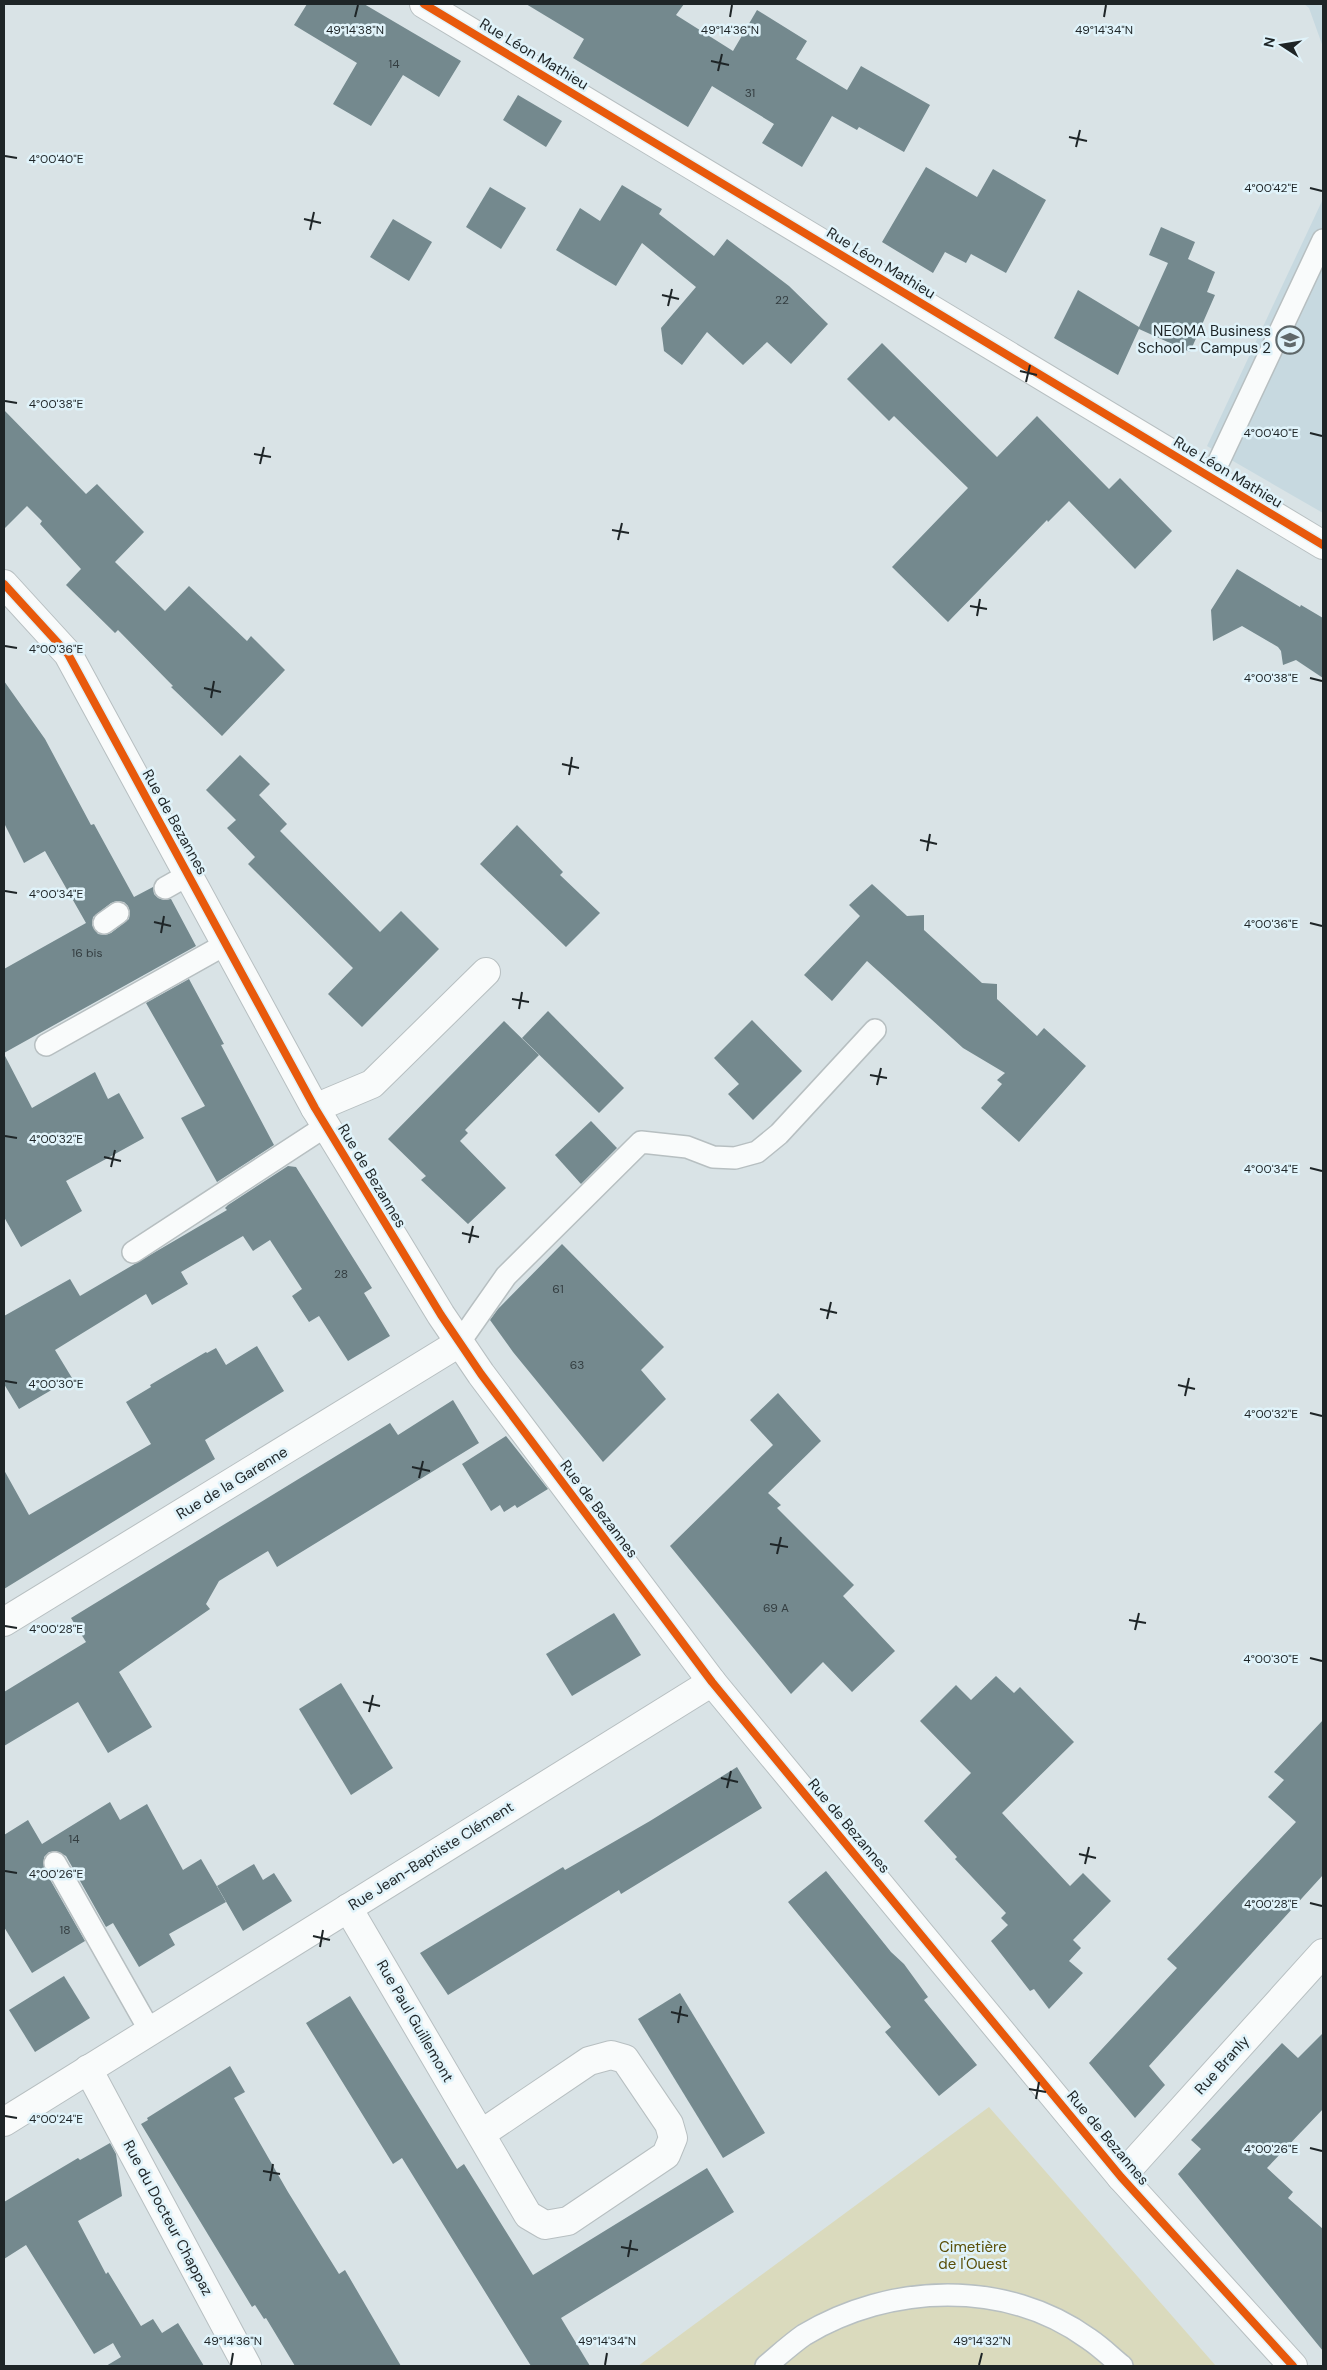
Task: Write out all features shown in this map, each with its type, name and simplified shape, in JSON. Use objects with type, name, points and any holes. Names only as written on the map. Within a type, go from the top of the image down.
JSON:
[{"type":"street","name":"Rue Léon Mathieu","points":[[424,4],[1323,545]]},
{"type":"street","name":"Rue de Bezannes","points":[[4,584],[68,654],[177,882],[226,944],[320,1117],[459,1344],[712,1682],[1121,2176],[1293,2366]]},
{"type":"street","points":[[320,1117],[372,1084],[486,972]]},
{"type":"street","name":"Rue de la Garenne","points":[[4,1622],[459,1344]]},
{"type":"street","name":"Rue Jean-Baptiste Clément","points":[[4,2122],[712,1682]]},
{"type":"street","name":"Rue Paul Guillemont","points":[[348,1908],[528,2215],[545,2225],[568,2221],[666,2155],[673,2138],[669,2124],[625,2059],[611,2055],[589,2061],[481,2134]]},
{"type":"street","name":"Rue Branly","points":[[1121,2176],[1323,1953]]},
{"type":"street","name":"Rue du Docteur Chappaz","points":[[88,2070],[247,2366]]},
{"type":"lane","points":[[1211,478],[1316,275],[1323,240]]},
{"type":"lane","points":[[46,1045],[226,944]]},
{"type":"lane","points":[[459,1344],[506,1276],[641,1142],[687,1147],[713,1157],[735,1158],[757,1152],[780,1134],[875,1030]]},
{"type":"lane","name":"Rue de Bezannes","points":[[132,1252],[320,1117]]},
{"type":"lane","points":[[55,1863],[150,2031]]},
{"type":"lane","points":[[766,2366],[804,2336],[848,2312],[896,2298],[946,2294],[996,2299],[1044,2314],[1088,2339],[1122,2366]]},
{"type":"shaded area","points":[[1304,4],[1323,4],[1323,47],[1309,8]]},
{"type":"shaded area","name":"NEOMA Business School - Campus 2","points":[[1323,199],[1323,513],[1207,446]]},
{"type":"green space","name":"Cimetière de l'Ouest","points":[[989,2107],[1216,2366],[638,2366]]},
{"type":"building","points":[[307,4],[364,4],[461,61],[439,97],[403,75],[371,126],[333,104],[357,63],[294,25]]},
{"type":"building","points":[[526,4],[684,4],[676,15],[733,51],[757,10],[807,41],[796,59],[847,90],[861,66],[930,105],[904,152],[859,127],[857,130],[832,116],[802,167],[762,143],[774,124],[712,86],[688,127],[573,58],[584,39]]},
{"type":"building","points":[[518,95],[562,121],[546,147],[503,120]]},
{"type":"building","points":[[926,167],[977,197],[993,169],[1046,200],[1006,273],[971,254],[966,263],[945,252],[933,273],[882,242]]},
{"type":"building","points":[[622,185],[662,209],[659,214],[714,256],[727,239],[789,286],[828,324],[791,364],[767,342],[743,365],[707,332],[682,365],[664,351],[661,328],[696,287],[642,243],[616,286],[556,250],[580,208],[600,221]]},
{"type":"building","points":[[490,187],[526,208],[501,249],[466,227]]},
{"type":"building","points":[[393,219],[432,242],[409,281],[370,257]]},
{"type":"building","points":[[1161,227],[1195,242],[1188,259],[1215,272],[1207,292],[1215,295],[1190,352],[1139,329],[1118,375],[1054,338],[1078,290],[1139,327],[1168,263],[1149,255]]},
{"type":"building","points":[[882,343],[997,457],[1037,416],[1109,489],[1120,478],[1172,531],[1135,569],[1069,501],[1048,522],[1047,520],[948,622],[892,567],[968,488],[894,416],[889,421],[847,379]]},
{"type":"building","points":[[4,410],[86,494],[97,484],[144,532],[115,562],[165,611],[189,586],[247,641],[251,636],[285,670],[222,736],[171,687],[173,686],[118,630],[115,633],[66,585],[81,569],[40,524],[42,521],[27,506],[4,529]]},
{"type":"building","points":[[1237,569],[1300,607],[1301,605],[1323,618],[1323,678],[1296,660],[1283,665],[1281,651],[1278,647],[1242,626],[1213,641],[1211,610]]},
{"type":"building","points":[[4,681],[45,739],[91,825],[94,824],[134,897],[153,887],[154,894],[158,898],[164,900],[171,899],[196,946],[4,1053],[4,969],[86,923],[45,851],[24,863],[4,823]],"holes":[[[117,901],[124,902],[130,912],[129,919],[111,933],[105,935],[98,934],[92,925],[93,917],[111,903]]]},
{"type":"building","points":[[240,755],[270,784],[259,795],[287,824],[280,831],[380,932],[401,911],[439,949],[362,1027],[328,994],[353,968],[248,864],[255,857],[227,828],[236,820],[206,790]]},
{"type":"building","points":[[517,825],[563,872],[560,875],[600,913],[566,947],[480,864]]},
{"type":"building","points":[[872,884],[907,916],[924,915],[924,930],[982,983],[997,984],[997,999],[1037,1036],[1044,1028],[1086,1066],[1019,1142],[981,1108],[1002,1084],[997,1080],[1005,1073],[963,1048],[867,961],[832,1001],[804,975],[860,916],[849,905]]},
{"type":"building","points":[[189,979],[224,1044],[221,1045],[274,1145],[217,1182],[181,1118],[205,1106],[146,1003]]},
{"type":"building","points":[[548,1011],[624,1088],[599,1113],[522,1038]]},
{"type":"building","points":[[752,1020],[802,1071],[753,1120],[728,1094],[739,1084],[714,1058]]},
{"type":"building","points":[[504,1021],[539,1055],[465,1130],[468,1133],[460,1141],[506,1188],[468,1224],[421,1180],[426,1176],[388,1139]]},
{"type":"building","points":[[4,1054],[32,1108],[95,1072],[108,1099],[119,1093],[144,1138],[66,1181],[82,1211],[21,1247],[4,1217]]},
{"type":"building","points":[[591,1121],[617,1148],[581,1184],[555,1155]]},
{"type":"building","points":[[288,1166],[296,1167],[372,1288],[364,1293],[390,1336],[348,1361],[319,1316],[309,1322],[292,1296],[302,1289],[270,1240],[253,1251],[243,1236],[181,1272],[188,1284],[152,1305],[146,1294],[55,1350],[72,1378],[19,1409],[4,1384],[4,1316],[70,1279],[80,1296],[227,1210],[225,1208],[228,1205]]},
{"type":"building","points":[[562,1244],[664,1347],[641,1370],[666,1399],[603,1462],[513,1352],[490,1320],[498,1309]]},
{"type":"building","points":[[257,1346],[284,1391],[205,1440],[215,1459],[4,1589],[4,1470],[29,1515],[151,1444],[126,1402],[151,1387],[150,1385],[206,1352],[216,1348],[226,1365]]},
{"type":"building","points":[[778,1393],[821,1441],[768,1493],[781,1505],[777,1508],[854,1585],[843,1596],[895,1651],[852,1692],[823,1662],[791,1694],[670,1546],[773,1445],[750,1420]]},
{"type":"building","points":[[453,1400],[479,1443],[277,1567],[268,1551],[219,1581],[206,1604],[210,1609],[119,1672],[152,1727],[108,1753],[78,1702],[4,1746],[4,1692],[86,1642],[71,1618],[390,1423],[398,1435]]},
{"type":"building","points":[[506,1436],[548,1489],[517,1508],[515,1505],[504,1512],[500,1505],[491,1511],[462,1464]]},
{"type":"building","points":[[614,1613],[641,1655],[572,1696],[546,1654]]},
{"type":"building","points":[[996,1676],[1014,1693],[1020,1687],[1074,1742],[1002,1813],[1070,1886],[1083,1873],[1111,1901],[1073,1940],[1081,1948],[1069,1961],[1083,1973],[1049,2009],[1034,1989],[1030,1991],[991,1941],[1008,1925],[1001,1918],[1006,1913],[955,1859],[957,1857],[924,1821],[971,1773],[920,1721],[956,1685],[971,1700]]},
{"type":"building","points":[[341,1683],[393,1768],[351,1795],[299,1709]]},
{"type":"building","points":[[1323,1720],[1323,1875],[1149,2066],[1165,2085],[1135,2118],[1089,2063],[1177,1968],[1167,1959],[1296,1822],[1268,1797],[1284,1780],[1274,1772]]},
{"type":"building","points":[[737,1767],[762,1808],[621,1894],[619,1890],[448,1995],[420,1953],[563,1867],[565,1870],[650,1821]]},
{"type":"building","points":[[110,1802],[120,1820],[147,1804],[183,1870],[201,1859],[226,1902],[169,1934],[175,1945],[139,1967],[113,1923],[106,1927],[66,1856],[56,1851],[49,1852],[44,1857],[44,1869],[85,1941],[32,1973],[4,1927],[4,1835],[28,1820],[42,1844]]},
{"type":"building","points":[[254,1864],[263,1880],[274,1873],[292,1901],[243,1931],[217,1886]]},
{"type":"building","points":[[826,1871],[891,1952],[904,1964],[928,1997],[924,2000],[977,2065],[939,2096],[885,2032],[891,2027],[788,1902]]},
{"type":"building","points":[[64,1976],[90,2018],[35,2052],[9,2010]]},
{"type":"building","points":[[680,1993],[765,2133],[723,2158],[638,2019]]},
{"type":"building","points":[[350,1996],[457,2169],[464,2164],[533,2275],[707,2168],[734,2212],[561,2318],[590,2366],[531,2366],[402,2158],[393,2164],[306,2023]]},
{"type":"building","points":[[1323,2033],[1323,2109],[1267,2168],[1293,2192],[1288,2198],[1323,2229],[1323,2351],[1178,2174],[1201,2149],[1191,2140],[1282,2043],[1298,2058]]},
{"type":"building","points":[[230,2066],[245,2092],[234,2098],[288,2192],[339,2274],[345,2270],[401,2366],[295,2366],[266,2318],[264,2319],[255,2305],[252,2307],[141,2124],[148,2120],[147,2118]]},
{"type":"building","points":[[110,2143],[116,2154],[122,2196],[78,2221],[106,2274],[108,2272],[141,2326],[153,2319],[162,2333],[178,2323],[204,2366],[106,2366],[121,2357],[113,2343],[94,2354],[26,2245],[4,2259],[4,2202],[78,2158],[80,2160]]},
{"type":"cycle path","points":[[424,4],[1323,545]]},
{"type":"cycle path","points":[[4,584],[68,654],[315,1108],[441,1315],[481,1374],[712,1682],[1121,2177],[1293,2366]]},
{"type":"place","name":"NEOMA Business School - Campus 2","points":[[1290,340]]}]
